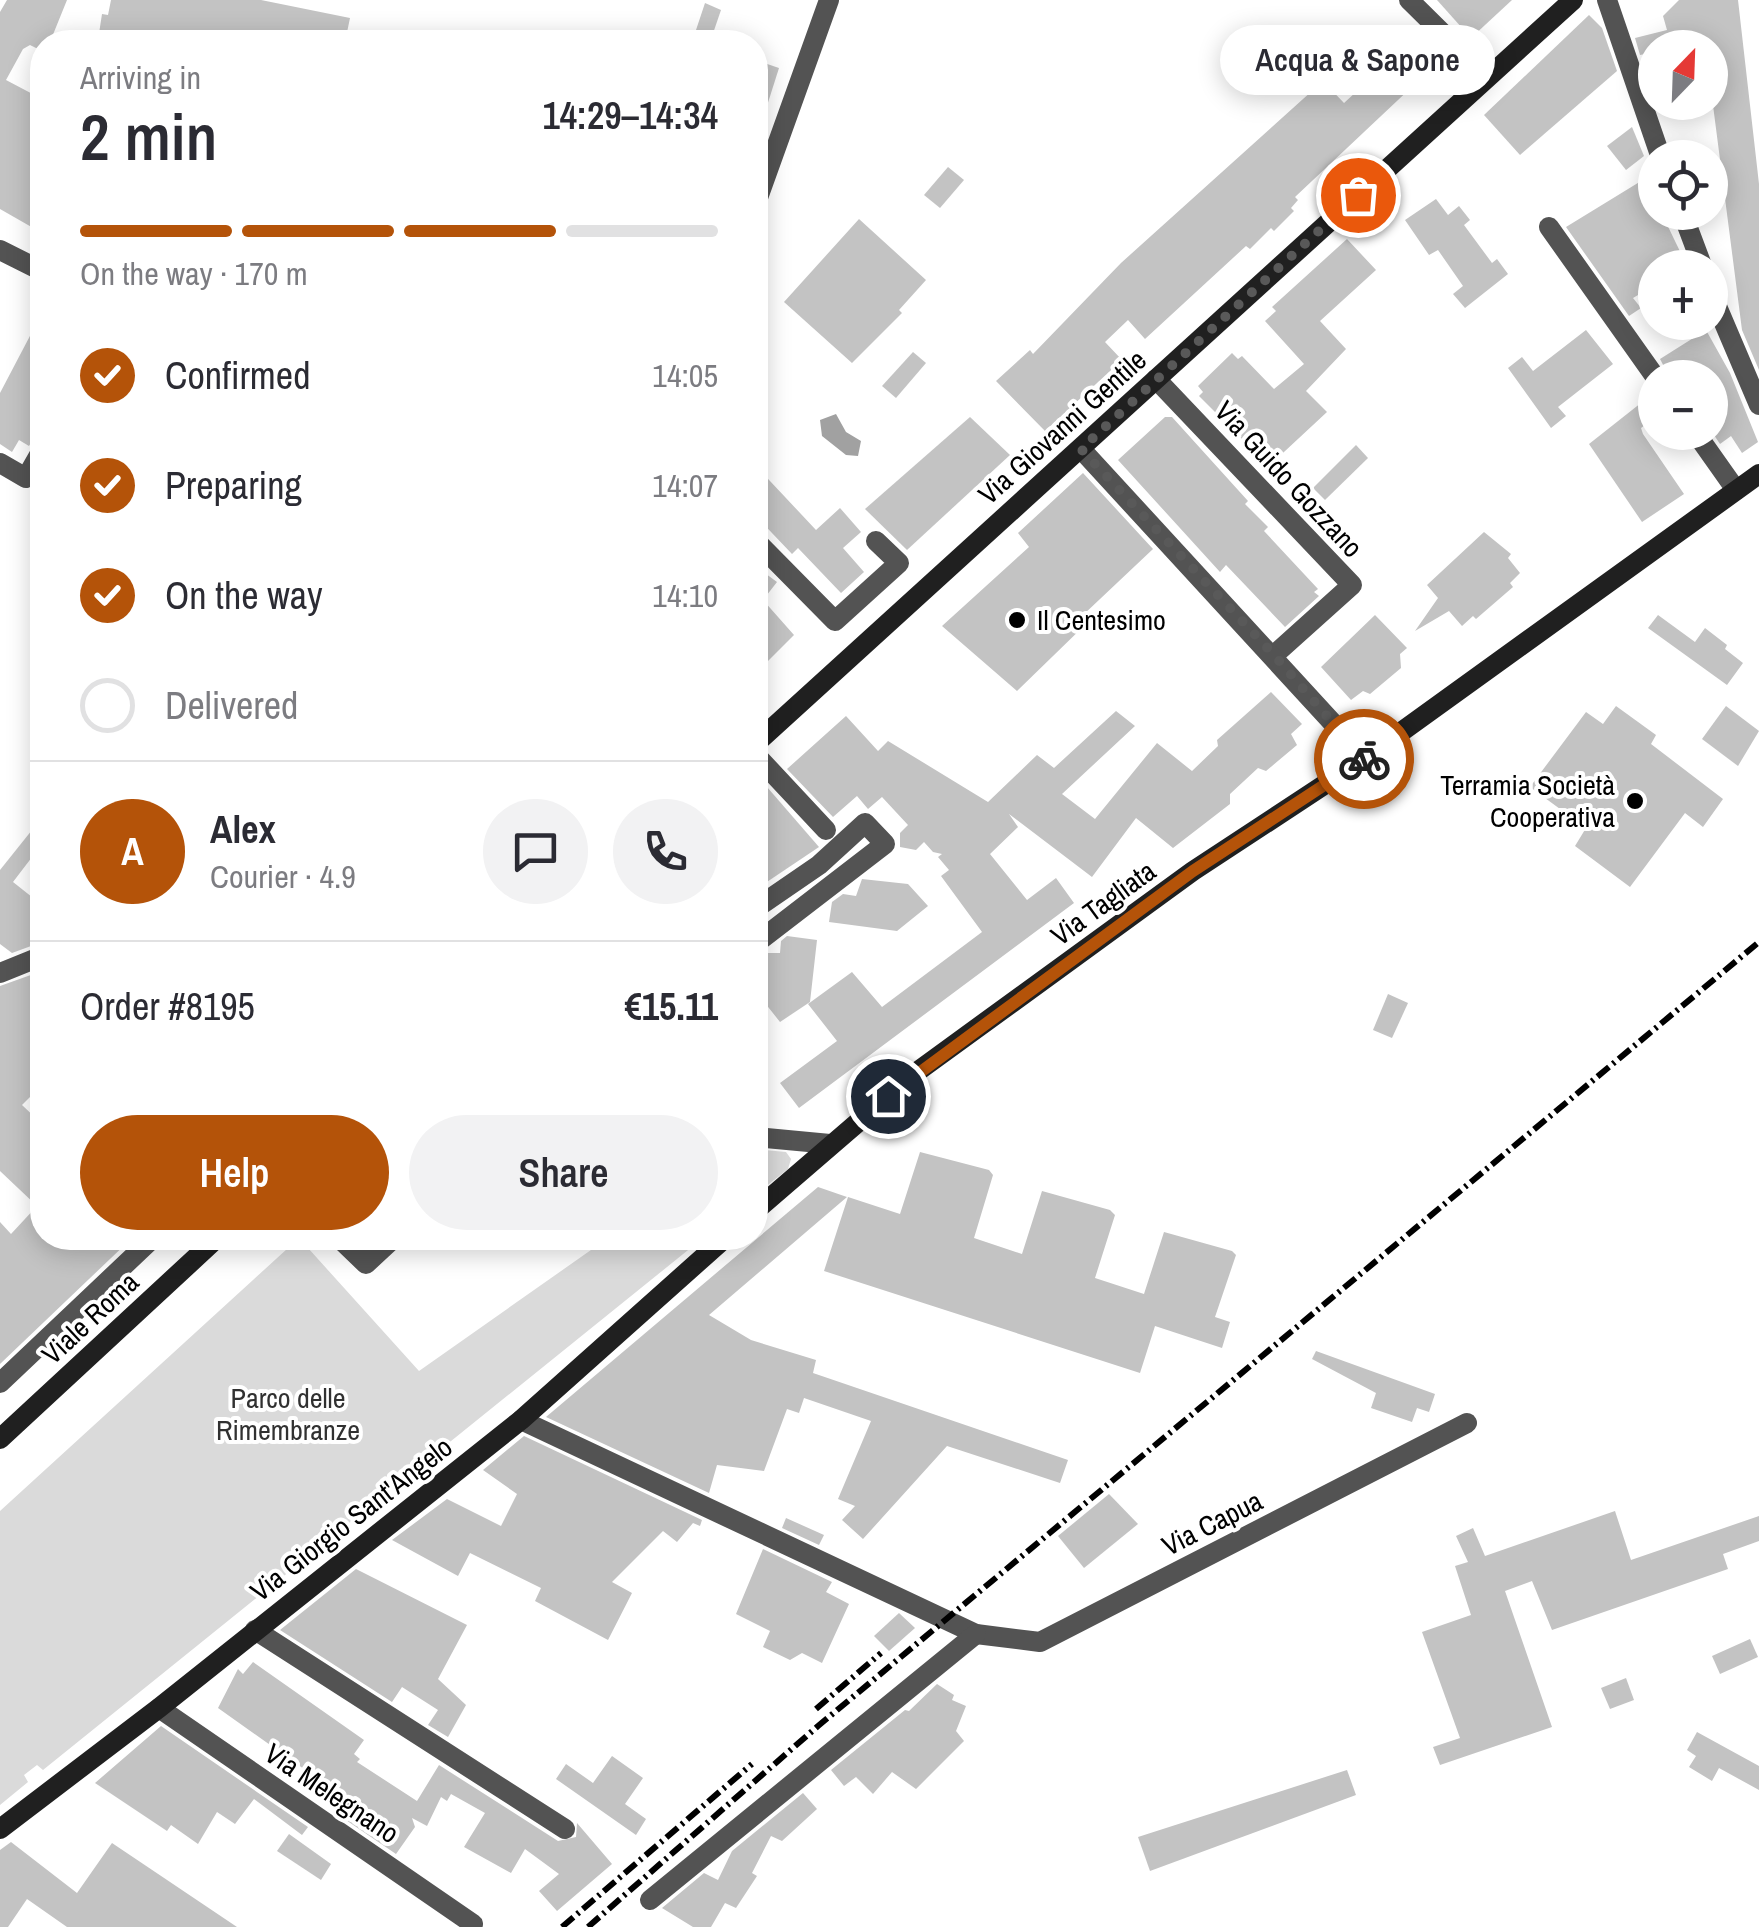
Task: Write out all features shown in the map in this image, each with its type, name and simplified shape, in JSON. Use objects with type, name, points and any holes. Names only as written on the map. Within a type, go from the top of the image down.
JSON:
[{"type":"street","points":[[768,169],[828,0]]},
{"type":"street","points":[[1409,0],[1487,78]]},
{"type":"street","name":"Via Giovanni Gentile","points":[[768,725],[1081,449],[1572,0]]},
{"type":"street","points":[[1607,0],[1655,140]]},
{"type":"street","points":[[1549,227],[1643,360]]},
{"type":"street","points":[[0,250],[30,266]]},
{"type":"street","points":[[1728,332],[1759,405]]},
{"type":"street","name":"Via Guido Gozzano","points":[[1156,379],[1352,585],[1274,655]]},
{"type":"street","points":[[1081,449],[1366,758]]},
{"type":"street","points":[[1708,450],[1736,490]]},
{"type":"street","points":[[0,463],[26,478],[30,471]]},
{"type":"street","name":"Via Tagliata","points":[[830,1144],[914,1074],[1193,871],[1366,758],[1759,474]]},
{"type":"street","points":[[768,553],[835,621],[898,563],[876,541]]},
{"type":"street","points":[[768,768],[826,830]]},
{"type":"street","points":[[768,899],[819,865],[865,823],[885,844],[768,934]]},
{"type":"street","points":[[1,971],[30,960]]},
{"type":"street","points":[[768,1138],[830,1144]]},
{"type":"street","points":[[768,1199],[830,1144]]},
{"type":"street","points":[[0,1384],[140,1250]]},
{"type":"street","name":"Viale Roma","points":[[0,1439],[204,1250]]},
{"type":"street","points":[[351,1250],[366,1264],[381,1250]]},
{"type":"street","name":"Via Giorgio Sant'Angelo","points":[[0,1829],[159,1708],[521,1420],[712,1250]]},
{"type":"street","name":"Via Capua","points":[[521,1420],[976,1634],[1040,1642],[1467,1423]]},
{"type":"street","points":[[255,1630],[565,1829]]},
{"type":"street","points":[[650,1900],[976,1634]]},
{"type":"street","name":"Via Melegnano","points":[[159,1708],[473,1924]]},
{"type":"green space","points":[[768,1150],[786,1152],[791,1159],[788,1169],[768,1185]]},
{"type":"green space","name":"Parco delle Rimembranze","points":[[286,1250],[310,1250],[419,1371],[591,1250],[688,1250],[43,1770],[37,1765],[24,1775],[28,1782],[0,1805],[0,1511]]},
{"type":"shaded area","points":[[836,414],[846,432],[861,441],[858,456],[846,455],[822,436],[820,420]]},
{"type":"building","points":[[7,0],[67,0],[55,30],[30,30],[30,45],[23,49],[6,80],[30,93],[30,226],[0,209],[0,12]]},
{"type":"building","points":[[111,0],[261,0],[350,18],[348,30],[100,30],[102,14],[108,15]]},
{"type":"building","points":[[1437,0],[1512,0],[1471,38]]},
{"type":"building","points":[[1679,0],[1738,0],[1759,184],[1759,370],[1742,330],[1728,222],[1728,140],[1717,140],[1715,120],[1728,120],[1728,30],[1667,30],[1663,16]]},
{"type":"building","points":[[705,3],[721,10],[714,30],[696,30]]},
{"type":"building","points":[[1589,15],[1602,28],[1617,71],[1520,155],[1484,115]]},
{"type":"building","points":[[1404,37],[1432,68],[1295,197],[1298,200],[1291,208],[1294,211],[1274,231],[1271,228],[1250,249],[1246,246],[1145,339],[1128,320],[1105,342],[1122,360],[1045,431],[996,381],[1030,350],[1033,354],[1121,263],[1323,81],[1344,103],[1393,58],[1388,52]]},
{"type":"building","points":[[768,64],[779,68],[768,103]]},
{"type":"building","points":[[1632,127],[1638,142],[1638,161],[1626,170],[1607,146]]},
{"type":"building","points":[[948,167],[964,180],[940,208],[924,195]]},
{"type":"building","points":[[1638,183],[1638,230],[1670,230],[1679,250],[1638,250],[1638,295],[1633,298],[1638,310],[1629,316],[1566,227]]},
{"type":"building","points":[[1436,199],[1448,215],[1459,206],[1470,220],[1464,225],[1492,263],[1497,259],[1508,274],[1465,308],[1453,294],[1463,286],[1438,250],[1429,255],[1405,220]]},
{"type":"building","points":[[859,219],[926,280],[899,310],[902,313],[852,363],[784,302]]},
{"type":"building","points":[[1347,239],[1376,270],[1320,321],[1346,349],[1306,391],[1327,412],[1269,466],[1199,396],[1203,392],[1198,386],[1232,353],[1238,359],[1242,356],[1274,389],[1304,364],[1265,321],[1276,311],[1272,307]]},
{"type":"building","points":[[1586,330],[1613,364],[1558,407],[1566,416],[1551,428],[1508,368],[1522,357],[1533,371]]},
{"type":"building","points":[[30,336],[29,446],[19,440],[12,452],[0,444],[0,393]]},
{"type":"building","points":[[1690,340],[1712,340],[1723,360],[1661,360]]},
{"type":"building","points":[[913,352],[926,363],[896,398],[882,386]]},
{"type":"building","points":[[1728,369],[1758,442],[1742,453],[1731,436],[1728,438]]},
{"type":"building","points":[[1638,405],[1638,450],[1654,450],[1684,494],[1642,522],[1589,444]]},
{"type":"building","points":[[970,417],[1010,455],[907,550],[865,509]]},
{"type":"building","points":[[1165,417],[1172,417],[1248,501],[1245,504],[1268,527],[1264,531],[1318,589],[1314,592],[1319,596],[1285,627],[1226,565],[1220,572],[1118,460]]},
{"type":"building","points":[[1356,445],[1368,458],[1325,500],[1313,488]]},
{"type":"building","points":[[1083,473],[1153,549],[1082,616],[1088,622],[1017,691],[942,626],[1029,547],[1018,533]]},
{"type":"building","points":[[768,479],[816,530],[840,508],[861,532],[843,548],[864,572],[841,593],[798,548],[792,554],[768,529]]},
{"type":"building","points":[[1484,532],[1511,554],[1508,558],[1520,573],[1510,583],[1513,587],[1462,626],[1449,611],[1415,631],[1438,598],[1427,585]]},
{"type":"building","points":[[768,575],[777,582],[768,594]]},
{"type":"building","points":[[768,606],[794,635],[768,661]]},
{"type":"building","points":[[1375,615],[1407,648],[1400,654],[1401,668],[1370,694],[1363,691],[1351,700],[1321,667]]},
{"type":"building","points":[[1658,615],[1695,642],[1705,628],[1727,645],[1725,649],[1743,663],[1727,685],[1648,628]]},
{"type":"building","points":[[1271,692],[1302,724],[1291,734],[1297,745],[1266,771],[1258,768],[1230,794],[1230,804],[1173,848],[1136,818],[1092,877],[1009,814],[1018,827],[990,854],[1027,900],[1056,878],[1074,903],[799,1108],[780,1083],[837,1041],[808,1004],[852,972],[882,1007],[982,932],[941,876],[949,870],[938,857],[942,854],[933,852],[924,842],[916,850],[900,847],[900,833],[908,825],[882,797],[868,809],[857,796],[833,817],[787,769],[846,716],[878,751],[888,741],[988,802],[1037,755],[1054,768],[1116,711],[1135,726],[1062,794],[1095,819],[1157,743],[1192,771],[1218,746],[1217,740]]},
{"type":"building","points":[[1616,706],[1656,735],[1651,744],[1723,799],[1703,827],[1685,813],[1630,887],[1575,846],[1586,828],[1530,787],[1586,712],[1603,724]]},
{"type":"building","points":[[1726,706],[1759,731],[1738,766],[1702,739]]},
{"type":"building","points":[[768,788],[819,847],[768,881]]},
{"type":"building","points":[[30,832],[30,860],[13,882],[30,895],[30,946],[12,953],[0,944],[0,870]]},
{"type":"building","points":[[862,879],[908,884],[928,906],[897,931],[829,922],[832,902],[843,894],[856,896]]},
{"type":"building","points":[[787,936],[817,940],[810,1002],[780,1022],[768,1007],[768,953],[780,953],[781,941]]},
{"type":"building","points":[[30,975],[30,1097],[22,1105],[30,1113],[30,1199],[0,1171],[0,986]]},
{"type":"building","points":[[1388,994],[1408,1003],[1392,1038],[1373,1030]]},
{"type":"building","points":[[920,1152],[989,1170],[993,1175],[974,1238],[1022,1254],[1042,1191],[1110,1210],[1115,1215],[1095,1278],[1144,1294],[1164,1232],[1232,1251],[1236,1255],[1215,1317],[1230,1322],[1222,1348],[1155,1326],[1140,1373],[824,1271],[848,1197],[900,1214]]},
{"type":"building","points":[[818,1187],[847,1197],[709,1315],[751,1340],[816,1360],[813,1373],[1068,1460],[1060,1483],[947,1446],[863,1539],[842,1520],[855,1506],[838,1499],[871,1421],[804,1398],[799,1413],[787,1409],[764,1471],[717,1465],[709,1493],[546,1417],[743,1250],[768,1250],[768,1229]]},
{"type":"building","points":[[30,1214],[30,1250],[119,1250],[0,1364],[0,1222],[11,1234]]},
{"type":"building","points":[[1316,1351],[1435,1394],[1429,1412],[1417,1408],[1412,1422],[1371,1408],[1376,1393],[1312,1359]]},
{"type":"building","points":[[524,1436],[702,1520],[700,1526],[693,1523],[677,1542],[663,1531],[612,1582],[632,1593],[608,1640],[535,1601],[541,1588],[470,1553],[458,1576],[392,1540],[447,1499],[501,1526],[517,1494],[483,1470]]},
{"type":"building","points":[[1109,1494],[1138,1524],[1084,1568],[1058,1536]]},
{"type":"building","points":[[1615,1511],[1631,1560],[1759,1516],[1759,1541],[1723,1554],[1728,1569],[1552,1630],[1532,1581],[1505,1591],[1552,1727],[1440,1765],[1433,1747],[1460,1738],[1422,1632],[1471,1615],[1455,1566],[1468,1562],[1456,1536],[1473,1528],[1485,1556]]},
{"type":"building","points":[[786,1518],[824,1535],[819,1545],[782,1528]]},
{"type":"building","points":[[763,1549],[832,1582],[826,1592],[849,1604],[822,1663],[802,1653],[790,1660],[763,1647],[770,1631],[736,1614]]},
{"type":"building","points":[[356,1569],[467,1625],[438,1679],[466,1705],[448,1737],[428,1725],[438,1710],[402,1687],[392,1702],[280,1630]]},
{"type":"building","points":[[899,1613],[915,1628],[889,1651],[874,1636]]},
{"type":"building","points":[[1750,1639],[1758,1657],[1720,1674],[1712,1656]]},
{"type":"building","points":[[253,1662],[364,1740],[354,1754],[360,1759],[357,1762],[417,1801],[439,1765],[558,1841],[576,1837],[577,1823],[612,1864],[557,1911],[539,1891],[559,1874],[525,1849],[511,1873],[464,1847],[485,1813],[451,1794],[447,1801],[441,1797],[427,1826],[412,1818],[415,1827],[396,1854],[340,1816],[349,1801],[218,1708],[238,1669],[243,1674]]},
{"type":"building","points":[[1626,1678],[1634,1700],[1610,1709],[1601,1688]]},
{"type":"building","points":[[937,1684],[954,1695],[952,1700],[966,1706],[956,1731],[964,1741],[916,1789],[892,1772],[873,1794],[856,1777],[844,1786],[831,1770],[905,1710],[909,1711]]},
{"type":"building","points":[[161,1726],[308,1827],[302,1835],[254,1799],[235,1824],[217,1812],[198,1844],[171,1825],[167,1831],[95,1783]]},
{"type":"building","points":[[1697,1732],[1759,1766],[1759,1790],[1719,1768],[1712,1781],[1689,1767],[1696,1756],[1687,1750]]},
{"type":"building","points":[[612,1756],[643,1778],[625,1804],[646,1819],[636,1835],[556,1779],[566,1764],[593,1783]]},
{"type":"building","points":[[1347,1770],[1356,1795],[1150,1871],[1138,1837]]},
{"type":"building","points":[[803,1793],[817,1809],[782,1841],[771,1836],[752,1873],[757,1876],[736,1908],[725,1903],[711,1927],[693,1927],[662,1908],[704,1873],[718,1880],[732,1851]]},
{"type":"building","points":[[289,1834],[331,1864],[321,1880],[277,1851]]},
{"type":"building","points":[[11,1842],[77,1893],[112,1843],[237,1927],[67,1927],[27,1899],[8,1927],[0,1927],[0,1850]]},
{"type":"railway","points":[[588,1927],[818,1726],[1759,942]]},
{"type":"railway","points":[[816,1709],[881,1653]]},
{"type":"railway","points":[[562,1927],[752,1764]]},
{"type":"way so far","points":[[1358,195],[1081,449],[1274,655],[1364,759]]},
{"type":"place","name":"Acqua & Sapone","points":[[1358,195]]},
{"type":"place","name":"Il Centesimo","points":[[1017,620]]},
{"type":"place","name":"Terramia Società Cooperativa","points":[[1635,801]]},
{"type":"route","points":[[888,1096],[1193,871],[1364,759]]}]
